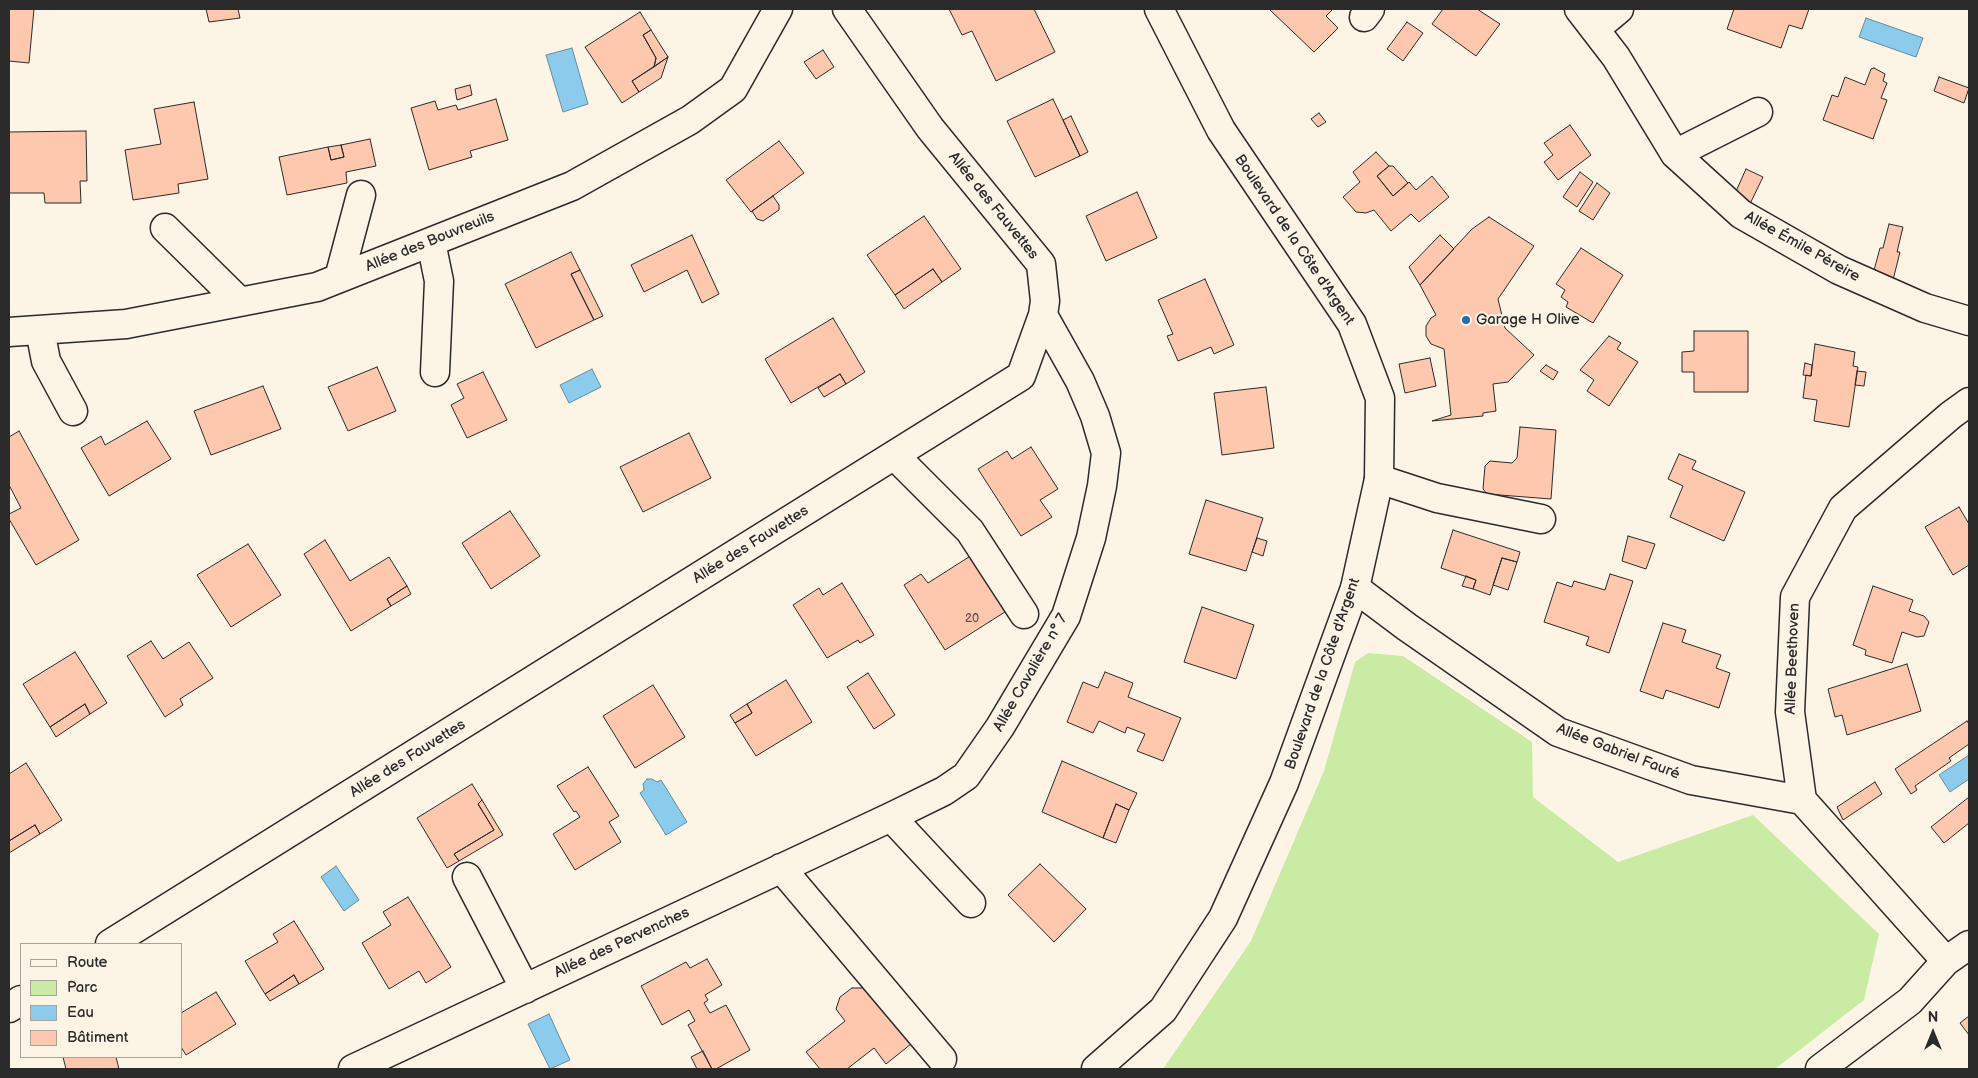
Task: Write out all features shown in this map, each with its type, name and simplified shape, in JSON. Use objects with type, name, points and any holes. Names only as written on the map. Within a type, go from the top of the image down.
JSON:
[{"type":"street","name":"Allée des Bouvreuils","points":[[9,332],[126,324],[317,286],[572,186],[690,120],[734,89],[778,9]]},
{"type":"street","name":"Allée des Fauvettes","points":[[112,943],[1022,376],[1043,315],[1045,302],[1041,264],[937,136],[847,9]]},
{"type":"street","name":"Boulevard de la Côte d'Argent","points":[[1096,1069],[1164,1010],[1223,918],[1284,782],[1355,588],[1379,479],[1380,398],[1352,324],[1221,130],[1159,9]]},
{"type":"street","points":[[1587,19],[1619,9]]},
{"type":"street","name":"Allée Émile Péreire","points":[[1587,19],[1616,56],[1674,154],[1741,214],[1839,270],[1925,308],[1969,321]]},
{"type":"street","points":[[1674,154],[1758,112]]},
{"type":"street","points":[[339,278],[361,194]]},
{"type":"street","points":[[165,228],[239,302]]},
{"type":"street","points":[[431,242],[439,281],[435,372]]},
{"type":"street","name":"Allée Cavalière n° 7","points":[[891,817],[944,791],[966,776],[1000,727],[1066,616],[1092,538],[1106,453],[1095,416],[1080,381],[1043,315]]},
{"type":"street","points":[[40,330],[46,361],[73,411]]},
{"type":"street","name":"Allée Beethoven","points":[[1802,800],[1790,712],[1795,597],[1843,508],[1951,414],[1969,402]]},
{"type":"street","points":[[895,456],[970,532],[1024,614]]},
{"type":"street","points":[[1379,479],[1437,498],[1541,519]]},
{"type":"street","name":"Allée Gabriel Fauré","points":[[1355,588],[1558,732],[1691,780],[1802,800]]},
{"type":"street","points":[[1802,800],[1946,961]]},
{"type":"street","points":[[891,817],[971,903]]},
{"type":"street","name":"Allée des Pervenches","points":[[353,1069],[891,817]]},
{"type":"street","points":[[781,868],[942,1059]]},
{"type":"street","points":[[467,877],[525,989]]},
{"type":"street","points":[[1820,1069],[1910,1001],[1946,961],[1969,945]]},
{"type":"street","points":[[9,1008],[20,1001]]},
{"type":"green space","points":[[1368,653],[1403,656],[1532,742],[1533,797],[1618,862],[1753,815],[1879,934],[1864,1000],[1775,1069],[1163,1069],[1251,941],[1324,771],[1355,662]]},
{"type":"water","points":[[1866,18],[1923,38],[1916,57],[1859,37]]},
{"type":"water","points":[[572,48],[588,104],[563,112],[546,55]]},
{"type":"water","points":[[592,369],[601,387],[569,403],[560,385]]},
{"type":"water","points":[[1969,755],[1969,779],[1950,792],[1939,775]]},
{"type":"water","points":[[647,779],[657,782],[661,780],[687,822],[666,835],[640,793],[644,790],[643,784]]},
{"type":"water","points":[[336,866],[359,900],[344,911],[321,877]]},
{"type":"water","points":[[549,1014],[570,1060],[550,1069],[528,1024]]},
{"type":"building","points":[[9,9],[34,9],[29,63],[9,61]]},
{"type":"building","points":[[206,9],[238,9],[240,18],[209,22]]},
{"type":"building","points":[[949,9],[1034,9],[1055,52],[996,81],[972,31],[962,35]]},
{"type":"building","points":[[1269,9],[1333,9],[1326,16],[1338,28],[1314,52]]},
{"type":"building","points":[[1443,9],[1477,9],[1500,24],[1476,56],[1432,24]]},
{"type":"building","points":[[1734,9],[1809,9],[1802,29],[1789,25],[1781,48],[1727,29]]},
{"type":"building","points":[[640,12],[651,30],[643,35],[656,58],[654,67],[632,81],[639,92],[622,103],[585,47]]},
{"type":"building","points":[[1407,22],[1423,33],[1403,61],[1387,49]]},
{"type":"building","points":[[651,30],[668,57],[654,67],[656,58],[643,35]]},
{"type":"building","points":[[823,50],[834,67],[816,79],[804,62]]},
{"type":"building","points":[[668,57],[661,78],[639,92],[632,81]]},
{"type":"building","points":[[1874,68],[1885,74],[1883,81],[1887,83],[1881,98],[1887,100],[1873,139],[1823,120],[1832,95],[1838,97],[1845,77],[1865,85],[1871,69]]},
{"type":"building","points":[[1939,77],[1969,88],[1964,103],[1934,91]]},
{"type":"building","points":[[470,85],[472,95],[457,100],[455,89]]},
{"type":"building","points":[[496,99],[508,140],[470,151],[472,157],[429,170],[411,108],[435,101],[438,110],[456,105],[458,110]]},
{"type":"building","points":[[1053,99],[1080,156],[1035,177],[1007,121]]},
{"type":"building","points":[[194,102],[208,179],[178,184],[179,193],[133,200],[125,150],[161,144],[154,109]]},
{"type":"building","points":[[1319,113],[1326,122],[1318,127],[1311,119]]},
{"type":"building","points":[[1071,116],[1088,152],[1080,156],[1063,120]]},
{"type":"building","points":[[1570,125],[1591,155],[1558,180],[1544,162],[1553,155],[1544,143]]},
{"type":"building","points":[[86,131],[87,181],[80,181],[81,203],[45,203],[44,193],[9,193],[9,132]]},
{"type":"building","points":[[370,139],[376,166],[346,172],[347,183],[287,195],[279,157],[328,147],[331,160],[344,157],[341,145]]},
{"type":"building","points":[[779,141],[804,173],[751,212],[726,180]]},
{"type":"building","points":[[341,145],[344,157],[331,160],[328,147]]},
{"type":"building","points":[[1376,152],[1389,166],[1377,176],[1393,196],[1409,182],[1416,190],[1432,176],[1449,197],[1419,222],[1411,214],[1391,231],[1374,210],[1366,213],[1356,212],[1343,197],[1360,182],[1353,172]]},
{"type":"building","points":[[1389,166],[1393,166],[1408,183],[1393,196],[1377,176]]},
{"type":"building","points":[[1746,169],[1763,177],[1748,208],[1733,198]]},
{"type":"building","points":[[1580,172],[1593,182],[1577,207],[1563,197]]},
{"type":"building","points":[[1597,183],[1610,193],[1593,220],[1579,211]]},
{"type":"building","points":[[1137,192],[1157,238],[1106,261],[1086,216]]},
{"type":"building","points":[[773,196],[779,205],[779,210],[763,221],[757,219],[752,211]]},
{"type":"building","points":[[924,216],[961,269],[942,282],[933,269],[895,295],[867,255]]},
{"type":"building","name":"Garage H Olive","points":[[1489,217],[1534,246],[1498,299],[1505,328],[1534,355],[1508,382],[1493,384],[1496,411],[1483,413],[1483,416],[1432,421],[1451,415],[1444,349],[1431,344],[1426,336],[1426,326],[1431,318],[1436,315],[1420,285],[1472,229]]},
{"type":"building","points":[[1889,224],[1903,227],[1897,252],[1900,252],[1893,280],[1873,274],[1880,248],[1883,248]]},
{"type":"building","points":[[692,235],[719,294],[702,303],[687,270],[644,292],[631,265]]},
{"type":"building","points":[[1440,235],[1454,249],[1420,285],[1409,267]]},
{"type":"building","points":[[1581,248],[1623,275],[1593,323],[1566,307],[1568,302],[1561,297],[1565,290],[1556,284]]},
{"type":"building","points":[[571,252],[580,270],[571,274],[594,320],[536,348],[505,284]]},
{"type":"building","points":[[933,269],[942,282],[904,309],[895,295]]},
{"type":"building","points":[[580,270],[603,316],[594,320],[571,274]]},
{"type":"building","points":[[1205,279],[1234,345],[1214,354],[1211,347],[1178,361],[1167,336],[1173,334],[1158,300]]},
{"type":"building","points":[[833,318],[865,372],[846,384],[840,374],[791,403],[765,359]]},
{"type":"building","points":[[1694,331],[1748,331],[1748,392],[1694,392],[1694,372],[1682,372],[1682,352],[1694,351]]},
{"type":"building","points":[[1609,336],[1621,343],[1617,349],[1638,362],[1609,406],[1587,391],[1594,380],[1580,370]]},
{"type":"building","points":[[1815,344],[1855,352],[1853,366],[1858,367],[1849,427],[1814,421],[1817,400],[1803,398],[1806,375],[1811,376]]},
{"type":"building","points":[[1430,358],[1436,386],[1405,393],[1399,364]]},
{"type":"building","points":[[1805,363],[1812,365],[1811,376],[1803,375]]},
{"type":"building","points":[[1546,365],[1558,372],[1553,380],[1540,371]]},
{"type":"building","points":[[377,367],[396,411],[348,431],[328,387]]},
{"type":"building","points":[[1857,371],[1866,372],[1864,386],[1855,385]]},
{"type":"building","points":[[483,372],[507,420],[467,438],[451,405],[464,398],[457,384]]},
{"type":"building","points":[[840,374],[846,384],[824,397],[818,388]]},
{"type":"building","points":[[263,386],[281,429],[211,455],[194,411]]},
{"type":"building","points":[[1266,387],[1274,448],[1222,455],[1214,393]]},
{"type":"building","points":[[147,421],[171,459],[109,496],[81,448],[101,436],[105,445]]},
{"type":"building","points":[[1520,427],[1556,430],[1551,499],[1487,494],[1483,489],[1485,466],[1490,461],[1512,463],[1517,458]]},
{"type":"building","points":[[19,431],[79,540],[36,565],[9,519],[9,514],[21,508],[9,485],[9,437]]},
{"type":"building","points":[[689,433],[711,478],[643,512],[620,467]]},
{"type":"building","points":[[1031,447],[1058,489],[1040,500],[1052,517],[1021,536],[978,469],[1007,451],[1012,459]]},
{"type":"building","points":[[1679,454],[1696,461],[1692,469],[1745,492],[1724,541],[1670,517],[1683,486],[1668,479]]},
{"type":"building","points":[[1206,500],[1263,518],[1246,571],[1189,554]]},
{"type":"building","points":[[1959,507],[1969,524],[1969,565],[1953,575],[1925,527]]},
{"type":"building","points":[[510,511],[540,556],[491,589],[462,543]]},
{"type":"building","points":[[1453,530],[1520,552],[1517,562],[1502,558],[1490,595],[1473,589],[1476,580],[1441,568]]},
{"type":"building","points":[[1628,536],[1655,544],[1646,569],[1622,561]]},
{"type":"building","points":[[1257,538],[1267,541],[1263,556],[1252,552]]},
{"type":"building","points":[[325,540],[350,581],[389,557],[407,586],[387,599],[391,606],[351,631],[304,554]]},
{"type":"building","points":[[248,544],[281,595],[231,627],[197,575]]},
{"type":"building","points":[[972,555],[1008,610],[945,650],[904,585],[921,574],[928,583]]},
{"type":"building","points":[[1502,558],[1517,562],[1508,590],[1493,585]]},
{"type":"building","points":[[1610,574],[1633,581],[1609,653],[1586,645],[1589,637],[1544,622],[1557,582],[1572,587],[1574,581],[1605,590]]},
{"type":"building","points":[[1466,576],[1476,580],[1473,589],[1462,586]]},
{"type":"building","points":[[842,583],[874,635],[860,643],[858,640],[827,658],[793,605],[819,588],[823,595]]},
{"type":"building","points":[[407,586],[411,594],[391,606],[387,599]]},
{"type":"building","points":[[1873,586],[1913,600],[1909,611],[1924,616],[1929,622],[1924,636],[1917,637],[1902,632],[1892,663],[1865,655],[1866,650],[1853,645]]},
{"type":"building","points":[[1202,607],[1254,625],[1236,679],[1184,662]]},
{"type":"building","points":[[1663,623],[1686,630],[1682,642],[1721,655],[1716,668],[1730,673],[1719,708],[1666,690],[1663,699],[1640,691]]},
{"type":"building","points":[[151,641],[163,659],[189,642],[213,678],[180,699],[183,705],[165,717],[127,656]]},
{"type":"building","points":[[75,652],[107,703],[90,714],[85,704],[50,727],[23,684]]},
{"type":"building","points":[[1907,664],[1921,711],[1847,735],[1842,715],[1835,717],[1828,689]]},
{"type":"building","points":[[1105,672],[1133,683],[1128,697],[1181,718],[1163,761],[1137,751],[1145,734],[1127,727],[1125,733],[1099,721],[1093,733],[1067,722],[1083,682],[1098,688]]},
{"type":"building","points":[[868,673],[895,715],[874,729],[847,687]]},
{"type":"building","points":[[786,680],[812,722],[756,756],[735,723],[752,713],[747,704]]},
{"type":"building","points":[[653,685],[685,737],[635,768],[603,716]]},
{"type":"building","points":[[85,704],[90,714],[56,737],[50,727]]},
{"type":"building","points":[[747,704],[752,713],[735,723],[730,715]]},
{"type":"building","points":[[1967,721],[1969,724],[1969,744],[1949,758],[1951,761],[1915,786],[1917,790],[1911,794],[1895,769]]},
{"type":"building","points":[[1062,761],[1137,793],[1129,810],[1116,804],[1103,838],[1042,812]]},
{"type":"building","points":[[26,763],[62,820],[40,834],[35,825],[9,841],[9,774]]},
{"type":"building","points":[[588,767],[619,816],[609,822],[621,842],[575,870],[553,834],[580,817],[576,811],[574,812],[557,786]]},
{"type":"building","points":[[1875,782],[1882,794],[1843,820],[1837,807]]},
{"type":"building","points":[[472,784],[482,800],[478,804],[494,830],[454,854],[459,861],[447,868],[417,818]]},
{"type":"building","points":[[1969,797],[1969,823],[1944,843],[1931,827]]},
{"type":"building","points":[[482,800],[503,835],[459,861],[454,854],[494,830],[478,804]]},
{"type":"building","points":[[1116,804],[1129,810],[1116,843],[1103,838]]},
{"type":"building","points":[[35,825],[40,834],[9,853],[9,841]]},
{"type":"building","points":[[1040,864],[1086,909],[1054,942],[1008,895]]},
{"type":"building","points":[[408,897],[451,967],[426,983],[419,971],[389,989],[362,943],[391,925],[383,912]]},
{"type":"building","points":[[294,921],[324,969],[299,984],[294,975],[265,994],[245,961],[278,942],[273,934]]},
{"type":"building","points":[[707,959],[722,985],[705,995],[708,1000],[704,1003],[710,1013],[726,1005],[750,1050],[716,1069],[712,1069],[688,1025],[695,1021],[689,1010],[662,1025],[641,986],[686,962],[690,968]]},
{"type":"building","points":[[294,975],[299,984],[270,1001],[265,994]]},
{"type":"building","points":[[852,988],[867,988],[911,1044],[886,1064],[874,1048],[847,1069],[820,1069],[806,1052],[845,1021],[836,1009],[840,997]]},
{"type":"building","points":[[216,992],[236,1024],[186,1055],[182,1049],[182,1012]]},
{"type":"building","points":[[1969,1016],[1969,1035],[1960,1023]]},
{"type":"building","points":[[703,1051],[712,1069],[697,1069],[691,1057]]},
{"type":"building","points":[[63,1058],[116,1058],[119,1069],[66,1069]]},
{"type":"place","name":"Garage H Olive","points":[[1466,320]]}]
